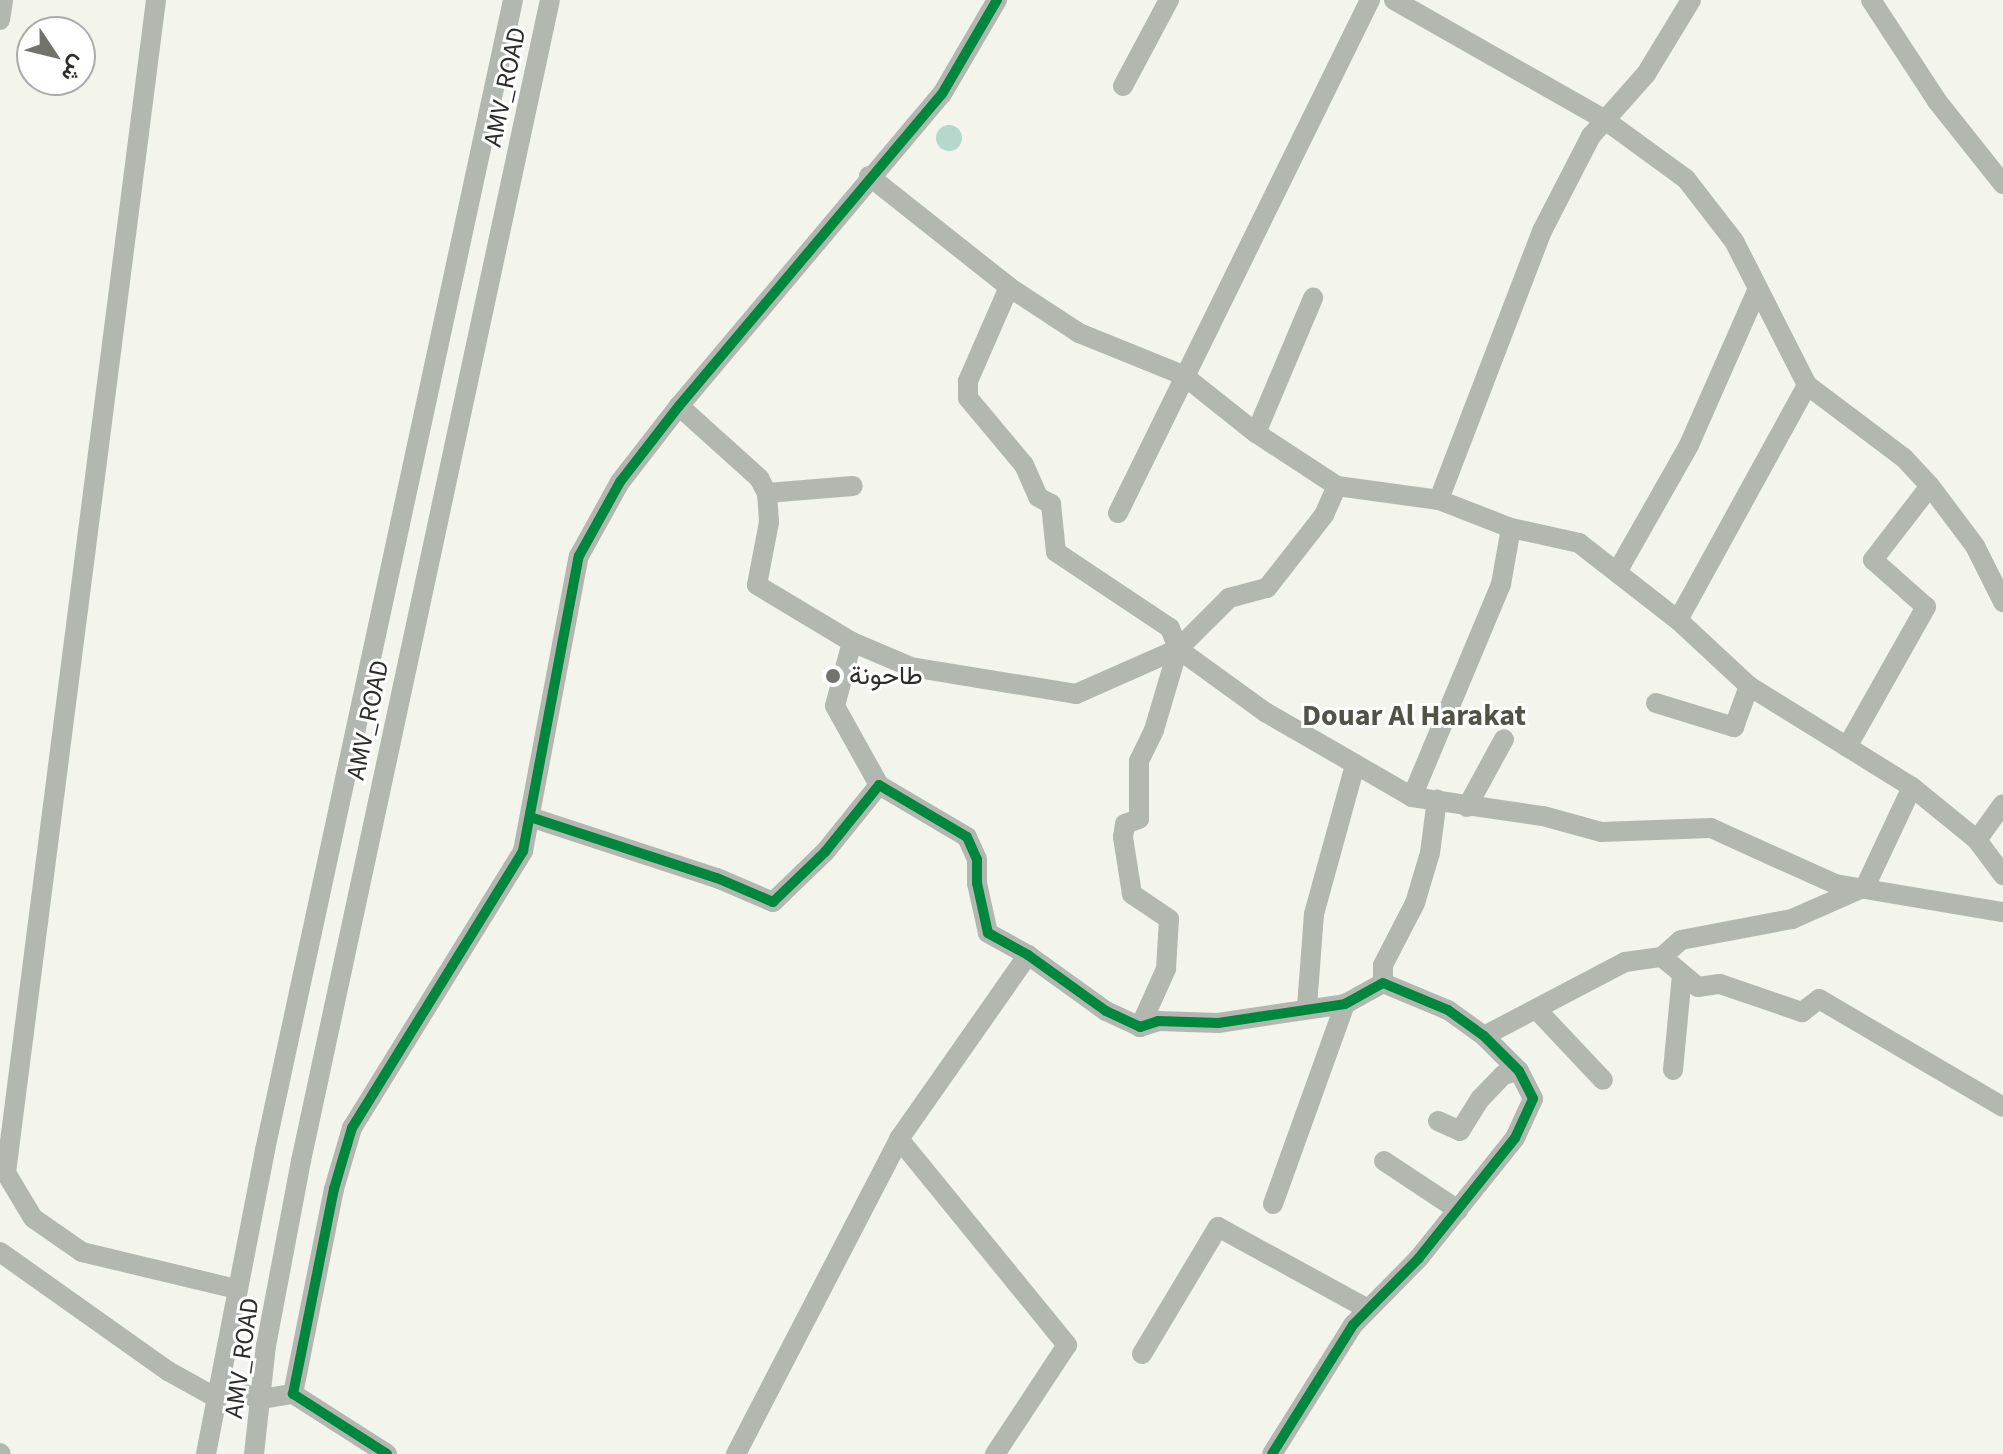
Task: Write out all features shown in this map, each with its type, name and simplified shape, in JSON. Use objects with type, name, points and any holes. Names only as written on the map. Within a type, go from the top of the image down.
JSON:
[{"type":"street","points":[[0,20],[3,0]]},
{"type":"street","points":[[156,0],[6,1173],[33,1218],[82,1252],[236,1289]]},
{"type":"street","points":[[206,1454],[236,1289],[513,0]]},
{"type":"street","name":"AMV_ROAD","points":[[254,1454],[266,1346],[301,1161],[550,0]]},
{"type":"street","points":[[293,1394],[346,1142],[513,875],[530,817],[579,556],[611,495],[679,406],[869,176],[942,94],[997,0]]},
{"type":"street","points":[[1123,86],[1169,0]]},
{"type":"street","points":[[1118,513],[1183,375],[1370,0]]},
{"type":"street","points":[[1394,0],[1605,120],[1686,179],[1734,241],[1807,385],[1904,458],[1930,486],[1975,546],[2003,602]]},
{"type":"street","points":[[1439,500],[1542,231],[1591,136],[1646,74],[1691,0]]},
{"type":"street","points":[[1871,0],[1937,101],[2003,184]]},
{"type":"street","points":[[869,176],[1009,287],[1079,333],[1183,375],[1256,433],[1337,486],[1439,500],[1511,528],[1579,543],[1678,620],[1749,686],[1912,787],[1977,840],[2003,875]]},
{"type":"street","points":[[1009,287],[968,381],[968,398],[1024,465],[1038,497],[1051,504],[1059,542],[1056,552],[1170,628],[1178,649],[1265,712],[1412,797],[1543,816],[1601,832],[1711,828],[1835,884],[2003,912]]},
{"type":"street","points":[[1617,572],[1689,445],[1757,291]]},
{"type":"street","points":[[1256,433],[1313,298]]},
{"type":"street","points":[[1678,620],[1807,385]]},
{"type":"street","points":[[679,406],[759,478],[767,493],[769,522],[757,585],[852,642],[911,667],[1076,694],[1178,649],[1229,598],[1267,588],[1283,574],[1324,515],[1337,486]]},
{"type":"street","points":[[767,493],[853,486]]},
{"type":"street","points":[[1847,747],[1926,607],[1873,560],[1930,486]]},
{"type":"street","points":[[1412,797],[1501,584],[1511,528]]},
{"type":"street","points":[[852,642],[835,706],[879,785],[967,837],[977,859],[977,883],[988,933],[1028,955],[1106,1011],[1140,1027],[1158,1021],[1218,1023],[1307,1007],[1345,1004],[1383,983]]},
{"type":"street","points":[[1140,1027],[1166,969],[1169,919],[1132,894],[1123,837],[1125,824],[1139,819],[1139,761],[1154,730],[1178,649]]},
{"type":"street","points":[[1656,703],[1734,727],[1749,686]]},
{"type":"street","points":[[1467,807],[1504,739]]},
{"type":"street","points":[[1307,1007],[1314,914],[1355,765]]},
{"type":"street","points":[[530,817],[717,878],[773,902],[825,852],[879,785]]},
{"type":"street","points":[[1484,1036],[1625,962],[1662,957],[1681,940],[1792,919],[1865,887],[1912,787]]},
{"type":"street","points":[[1383,983],[1383,965],[1415,903],[1430,853],[1437,799]]},
{"type":"street","points":[[1977,840],[2003,804]]},
{"type":"street","points":[[736,1454],[899,1139],[1028,955]]},
{"type":"street","points":[[1662,957],[1698,987],[1720,984],[1802,1012],[1819,999],[2003,1107]]},
{"type":"street","points":[[1673,1070],[1682,974]]},
{"type":"street","points":[[1272,1454],[1325,1363],[1368,1309],[1458,1210],[1515,1138],[1533,1099],[1519,1071],[1484,1036],[1448,1010],[1383,983]]},
{"type":"street","points":[[1273,1204],[1345,1004]]},
{"type":"street","points":[[1537,1010],[1603,1080]]},
{"type":"street","points":[[1438,1121],[1460,1131],[1495,1083],[1519,1071]]},
{"type":"street","points":[[899,1139],[1067,1345],[995,1454]]},
{"type":"street","points":[[1384,1161],[1458,1210]]},
{"type":"street","points":[[1142,1354],[1218,1227],[1368,1309]]},
{"type":"street","points":[[0,1252],[168,1371],[215,1397],[235,1391],[261,1399],[293,1394],[387,1454]]},
{"type":"water","points":[[949,125],[958,129],[962,138],[958,147],[949,151],[940,147],[936,138],[940,129]]},
{"type":"cycle path","points":[[387,1454],[293,1394],[334,1189],[352,1128],[523,851],[579,556],[620,482],[679,406],[942,94],[997,0]]},
{"type":"cycle path","points":[[530,817],[717,878],[773,902],[825,852],[879,785],[967,837],[977,859],[977,883],[988,933],[1028,955],[1106,1011],[1140,1027],[1158,1021],[1218,1023],[1345,1004],[1383,983],[1448,1010],[1484,1036],[1519,1071],[1533,1099],[1515,1138],[1419,1258],[1353,1325],[1272,1454]]},
{"type":"place","name":"طاحونة","points":[[833,676]]},
{"type":"district","name":"Douar Al Harakat","points":[[1414,716]]}]
